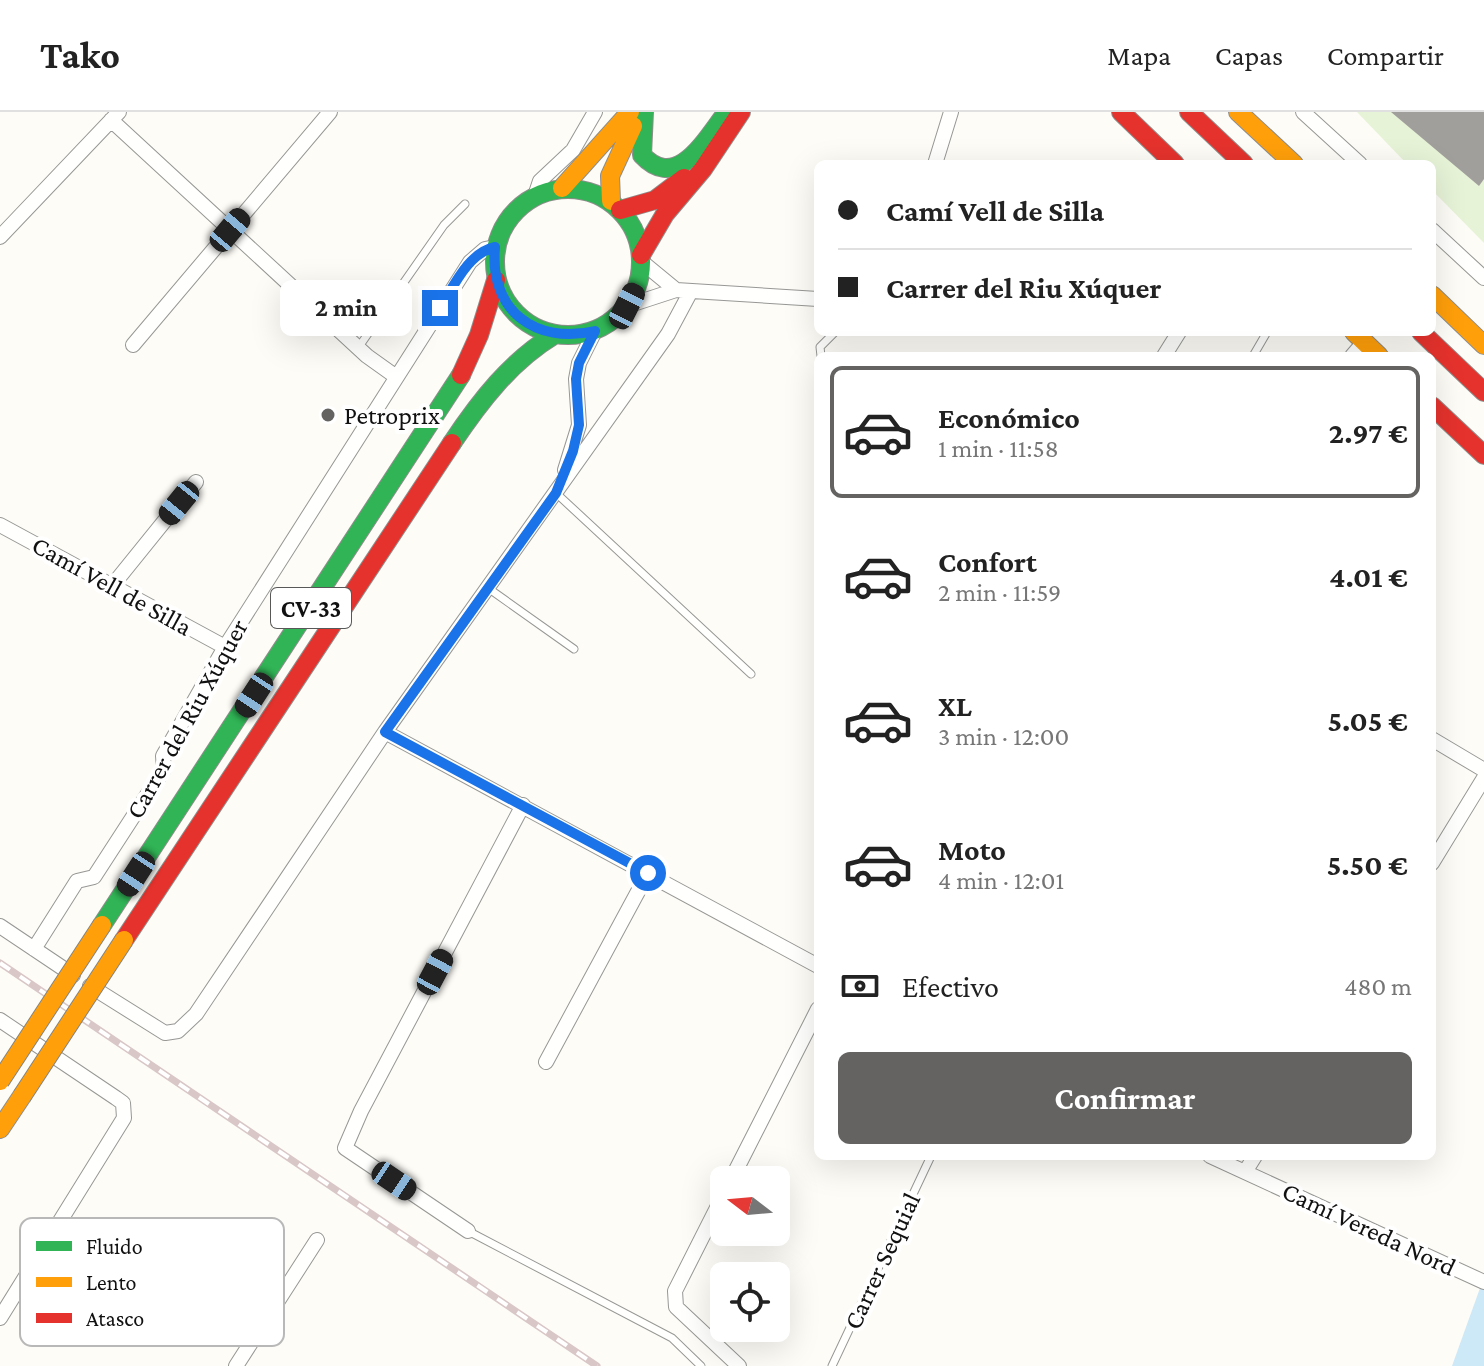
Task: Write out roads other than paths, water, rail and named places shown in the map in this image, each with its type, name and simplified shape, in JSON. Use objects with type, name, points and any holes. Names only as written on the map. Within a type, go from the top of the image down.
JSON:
[{"type":"main road","points":[[562,188],[630,112]]},
{"type":"main road","points":[[643,112],[642,155],[653,167],[670,170],[687,161],[727,112]]},
{"type":"main road","points":[[554,335],[575,336],[595,331],[613,321],[627,306],[638,285],[641,259],[635,231],[615,206],[610,176],[626,138],[643,112]]},
{"type":"main road","points":[[495,247],[503,226],[517,208],[535,196],[562,188],[588,191],[615,206],[631,209],[654,201],[682,180],[700,159],[727,112]]},
{"type":"main road","points":[[641,259],[665,214],[703,169],[741,112]]},
{"type":"main road","points":[[1121,112],[1171,160]]},
{"type":"main road","points":[[1189,112],[1240,160]]},
{"type":"main road","points":[[1238,112],[1290,160]]},
{"type":"main road","name":"CV-33","points":[[0,1082],[455,387],[471,358],[496,280],[495,247]]},
{"type":"main road","name":"CV-33","points":[[496,280],[504,299],[517,316],[534,328],[554,335]]},
{"type":"main road","points":[[1436,299],[1484,345]]},
{"type":"main road","name":"CV-33","points":[[0,1129],[469,417],[512,367],[554,335]]},
{"type":"main road","points":[[1425,336],[1484,392]]},
{"type":"main road","points":[[1436,410],[1484,455]]},
{"type":"street","points":[[133,345],[330,112]]},
{"type":"street","points":[[535,196],[540,181],[573,150],[595,112]]},
{"type":"street","points":[[936,160],[951,112]]},
{"type":"street","points":[[1303,112],[1356,160]]},
{"type":"street","points":[[0,237],[115,116],[230,230],[358,348],[395,376]]},
{"type":"street","points":[[1436,234],[1484,278]]},
{"type":"street","name":"Carrer del Riu Xúquer","points":[[34,949],[77,881],[94,877],[164,769],[163,756],[225,647],[395,376],[470,262],[485,249],[495,247]]},
{"type":"street","points":[[641,259],[684,290]]},
{"type":"street","points":[[0,926],[155,1029],[165,1033],[178,1031],[196,1014],[385,732],[668,334],[684,290]]},
{"type":"street","points":[[627,306],[684,290],[814,299]]},
{"type":"street","points":[[556,493],[573,451],[579,425],[576,379],[579,363],[595,331]]},
{"type":"street","points":[[112,586],[196,482]]},
{"type":"street","name":"Camí Vell de Silla","points":[[0,525],[225,647]]},
{"type":"street","points":[[385,732],[814,964]]},
{"type":"street","points":[[1436,741],[1484,770]]},
{"type":"street","points":[[1436,856],[1484,778]]},
{"type":"street","points":[[468,1231],[345,1148],[361,1111],[523,805]]},
{"type":"street","points":[[546,1062],[648,873]]},
{"type":"street","points":[[738,1166],[814,1017]]},
{"type":"street","points":[[0,1020],[123,1103],[124,1118],[62,1218]]},
{"type":"street","name":"Camí Vereda Nord","points":[[1219,1160],[1483,1281]]},
{"type":"street","points":[[1245,1172],[1252,1160]]},
{"type":"street","points":[[710,1222],[675,1291],[676,1307],[739,1366]]},
{"type":"street","points":[[284,1291],[317,1240]]},
{"type":"street","points":[[0,1318],[20,1286]]},
{"type":"street","points":[[236,1366],[249,1346]]},
{"type":"lane","points":[[358,348],[444,225],[465,204]]},
{"type":"lane","points":[[821,352],[820,347],[831,336]]},
{"type":"lane","points":[[556,493],[751,674]]},
{"type":"lane","points":[[488,588],[574,649]]},
{"type":"lane","name":"Carrer Sequial","points":[[832,1366],[929,1160]]},
{"type":"lane","points":[[468,1231],[672,1338],[701,1366]]},
{"type":"water","points":[[1484,1277],[1484,1366],[1452,1366]]},
{"type":"railway","points":[[0,963],[597,1366]]},
{"type":"place","name":"Petroprix","points":[[328,415]]}]
